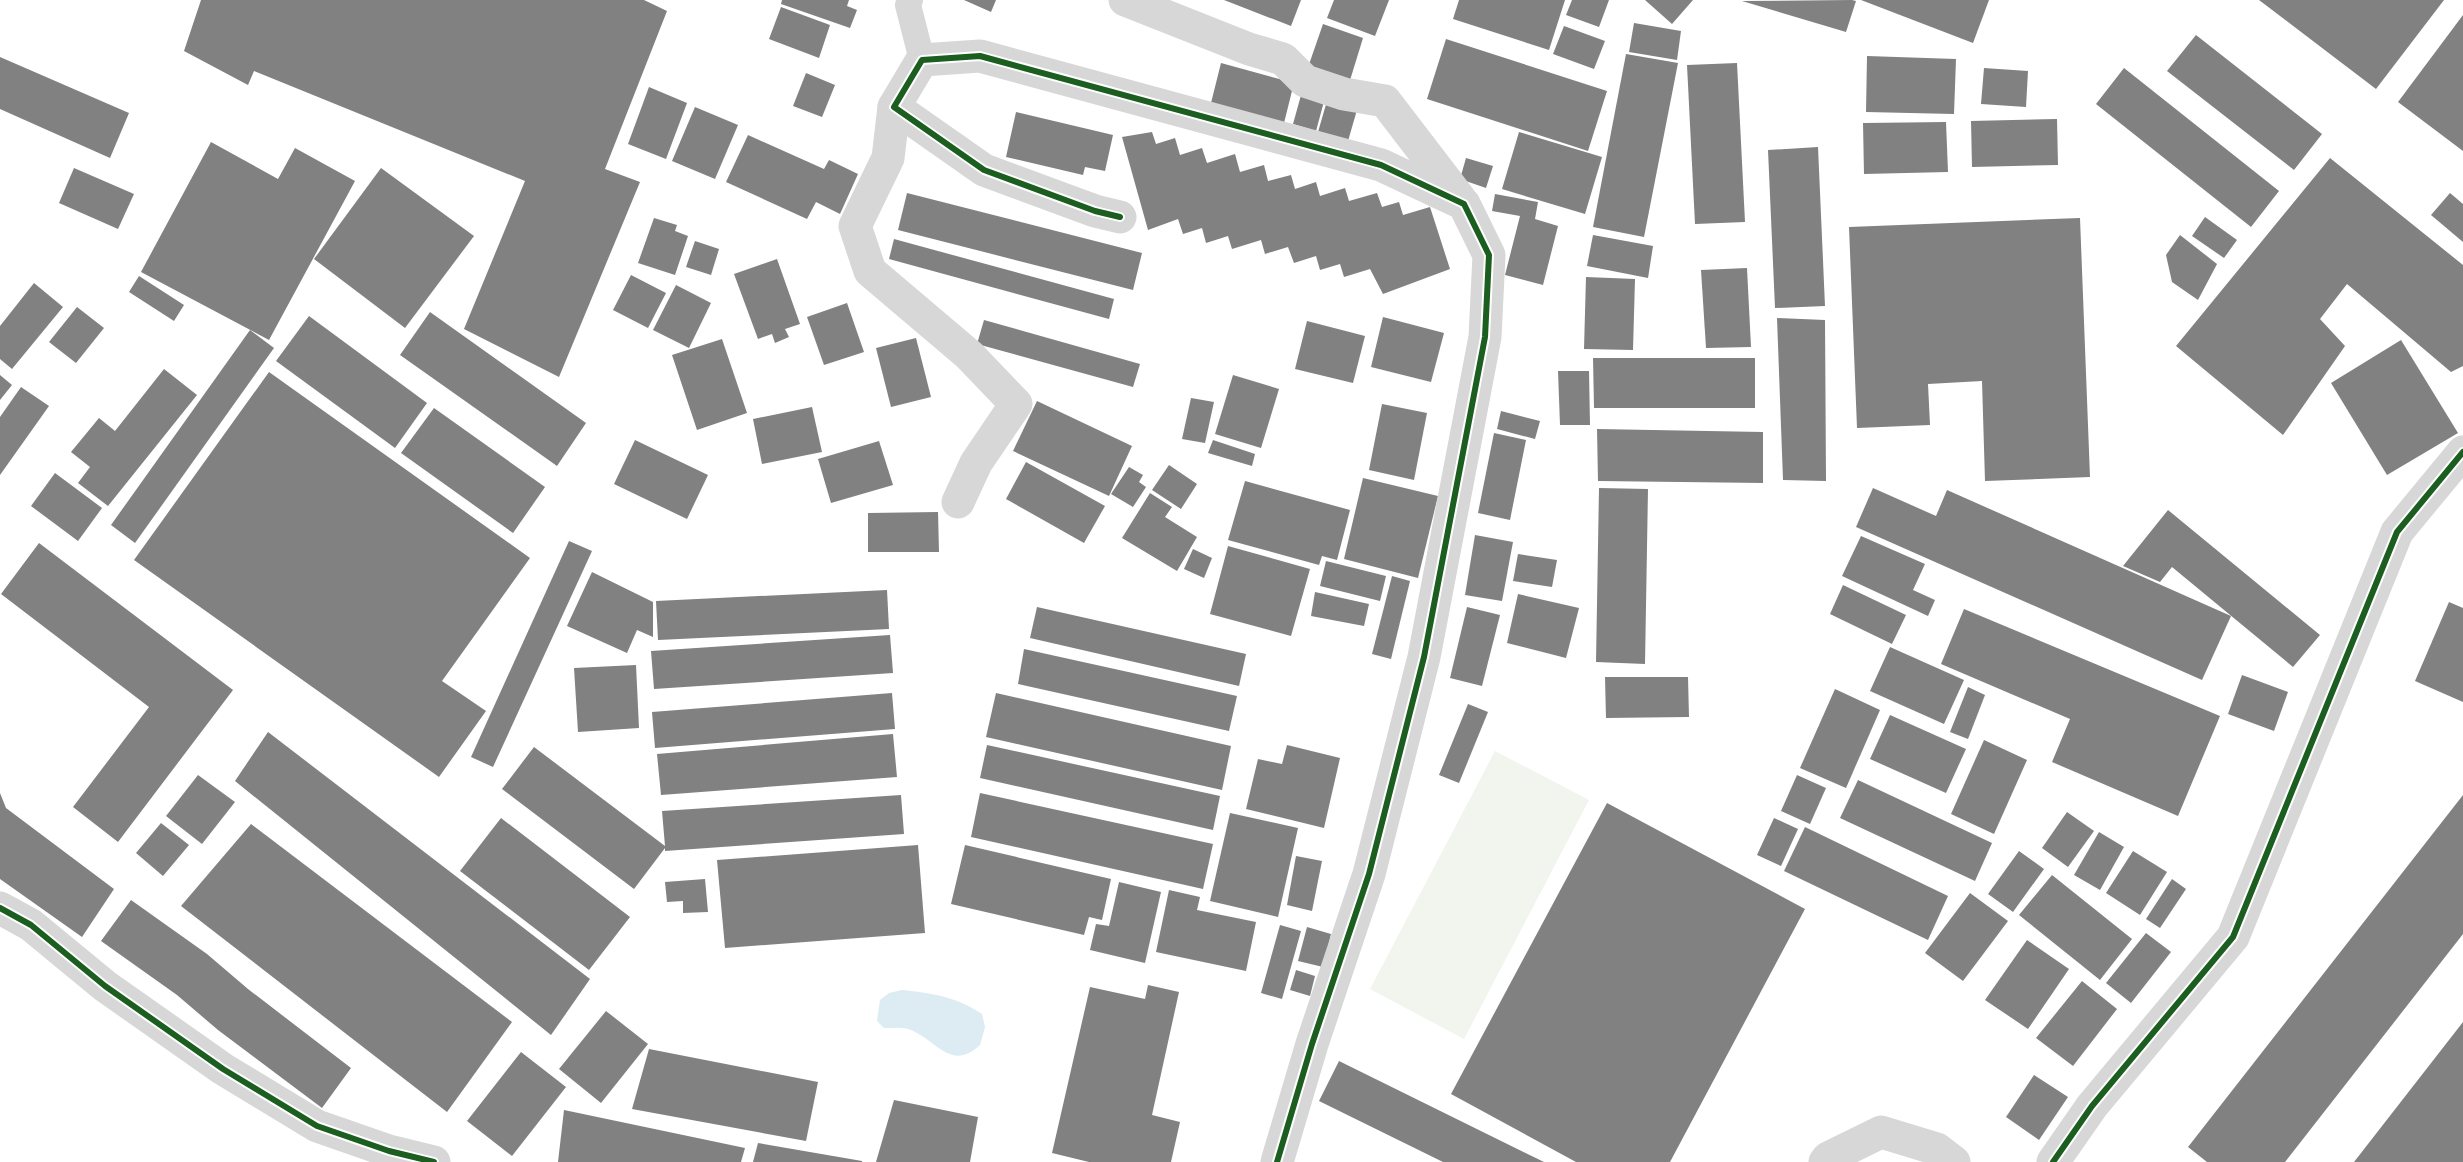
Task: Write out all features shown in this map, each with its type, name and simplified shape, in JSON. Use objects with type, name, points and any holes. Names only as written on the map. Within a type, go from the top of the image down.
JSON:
[{"type":"street","points":[[1125,0],[1250,49],[1283,59],[1305,81],[1344,94],[1385,101],[1464,204],[1489,255],[1485,337],[1424,657],[1370,874],[1312,1044],[1277,1162]]},
{"type":"street","points":[[958,502],[976,463],[1016,404],[969,355],[870,271],[855,226],[888,158],[894,107],[922,60],[980,56],[1381,165],[1464,204]]},
{"type":"street","points":[[894,107],[984,170],[1095,211],[1120,217]]},
{"type":"street","points":[[2053,1162],[2092,1106],[2233,937],[2397,532],[2463,452]]},
{"type":"street","points":[[0,908],[31,925],[105,986],[224,1069],[317,1126],[389,1151],[434,1162]]},
{"type":"street","points":[[1824,1162],[1881,1132],[1937,1149],[1954,1162]]},
{"type":"lane","points":[[910,0],[908,5],[922,60]]},
{"type":"shaded area","points":[[1495,751],[1589,800],[1464,1039],[1370,989]]},
{"type":"shaded area","points":[[902,990],[944,997],[973,1008],[982,1014],[985,1027],[980,1045],[969,1053],[960,1056],[951,1055],[918,1033],[908,1029],[884,1028],[877,1021],[880,1000],[889,993]]},
{"type":"building","points":[[201,0],[644,0],[667,11],[605,169],[640,182],[559,377],[464,329],[525,181],[254,71],[248,85],[184,51]]},
{"type":"building","points":[[782,0],[849,0],[847,6],[857,10],[850,28],[781,4]]},
{"type":"building","points":[[964,0],[996,0],[991,12]]},
{"type":"building","points":[[1224,0],[1301,0],[1291,26]]},
{"type":"building","points":[[1334,0],[1389,0],[1375,36],[1327,18]]},
{"type":"building","points":[[1459,0],[1565,0],[1549,50],[1453,19]]},
{"type":"building","points":[[1572,0],[1609,0],[1599,27],[1566,15]]},
{"type":"building","points":[[1645,0],[1693,0],[1672,24]]},
{"type":"building","points":[[1861,0],[1989,0],[1973,43]]},
{"type":"building","points":[[2259,0],[2444,0],[2376,89]]},
{"type":"building","points":[[1742,1],[1856,1],[1846,32]]},
{"type":"building","points":[[781,7],[830,25],[819,58],[769,39]]},
{"type":"building","points":[[2463,15],[2463,151],[2398,102]]},
{"type":"building","points":[[1634,23],[1681,31],[1677,60],[1629,52]]},
{"type":"building","points":[[1323,24],[1363,38],[1347,90],[1305,76]]},
{"type":"building","points":[[1564,26],[1605,41],[1594,69],[1553,54]]},
{"type":"building","points":[[2196,35],[2322,134],[2294,170],[2167,71]]},
{"type":"building","points":[[1446,39],[1607,91],[1588,151],[1427,99]]},
{"type":"building","points":[[1626,54],[1678,63],[1644,237],[1593,227]]},
{"type":"building","points":[[1867,56],[1956,59],[1954,114],[1866,112]]},
{"type":"building","points":[[0,57],[129,113],[110,158],[0,109]]},
{"type":"building","points":[[1221,63],[1294,83],[1283,127],[1210,107]]},
{"type":"building","points":[[1737,63],[1745,222],[1695,224],[1687,65]]},
{"type":"building","points":[[1984,68],[2028,71],[2026,107],[1981,104]]},
{"type":"building","points":[[2124,68],[2279,191],[2251,227],[2096,104]]},
{"type":"building","points":[[806,73],[835,85],[822,117],[793,106]]},
{"type":"building","points":[[649,87],[687,103],[666,159],[628,144]]},
{"type":"building","points":[[1303,88],[1326,94],[1316,131],[1293,124]]},
{"type":"building","points":[[1329,94],[1359,103],[1348,141],[1318,132]]},
{"type":"building","points":[[695,107],[738,125],[715,179],[672,161]]},
{"type":"building","points":[[1016,112],[1113,135],[1105,171],[1085,167],[1083,175],[1006,157]]},
{"type":"building","points":[[2057,119],[2058,165],[1972,167],[1971,121]]},
{"type":"building","points":[[1946,122],[1948,172],[1864,174],[1863,123]]},
{"type":"building","points":[[1152,132],[1156,144],[1175,138],[1180,155],[1202,148],[1207,163],[1235,154],[1240,172],[1264,165],[1268,181],[1291,175],[1295,189],[1316,182],[1320,196],[1345,188],[1349,201],[1377,193],[1382,207],[1399,202],[1403,215],[1430,207],[1450,269],[1383,294],[1370,269],[1344,277],[1340,264],[1320,270],[1316,256],[1294,263],[1288,247],[1265,254],[1261,240],[1232,249],[1228,236],[1206,243],[1202,228],[1183,234],[1178,219],[1148,230],[1122,137]]},
{"type":"building","points":[[1519,132],[1602,157],[1585,214],[1502,189]]},
{"type":"building","points":[[748,135],[824,169],[829,160],[858,174],[840,214],[816,202],[807,219],[726,182]]},
{"type":"building","points":[[211,142],[278,179],[295,148],[355,181],[269,340],[141,272]]},
{"type":"building","points":[[1818,147],[1825,306],[1775,308],[1768,150]]},
{"type":"building","points":[[1466,158],[1493,166],[1486,188],[1460,179]]},
{"type":"building","points":[[2330,158],[2463,265],[2463,366],[2451,372],[2347,284],[2320,319],[2345,346],[2283,435],[2176,346]]},
{"type":"building","points":[[74,168],[134,194],[118,229],[59,203]]},
{"type":"building","points":[[381,168],[474,236],[405,328],[314,259]]},
{"type":"building","points":[[907,193],[1142,253],[1133,290],[898,230]]},
{"type":"building","points":[[2450,193],[2463,204],[2463,242],[2431,215]]},
{"type":"building","points":[[1495,194],[1538,202],[1535,219],[1558,226],[1543,285],[1505,275],[1520,216],[1492,211]]},
{"type":"building","points":[[2205,217],[2237,240],[2224,258],[2192,236]]},
{"type":"building","points":[[654,218],[677,225],[675,231],[688,236],[675,275],[638,263]]},
{"type":"building","points":[[2080,218],[2090,477],[1985,481],[1982,381],[1928,384],[1930,425],[1857,428],[1849,227]]},
{"type":"building","points":[[1593,235],[1653,246],[1648,278],[1587,266]]},
{"type":"building","points":[[2180,235],[2217,264],[2198,300],[2172,282],[2166,255]]},
{"type":"building","points":[[894,239],[1114,299],[1109,319],[889,259]]},
{"type":"building","points":[[695,241],[719,249],[711,275],[686,267]]},
{"type":"building","points":[[777,259],[800,324],[785,329],[789,337],[775,343],[772,334],[758,339],[734,274]]},
{"type":"building","points":[[1747,268],[1751,347],[1706,348],[1701,270]]},
{"type":"building","points":[[631,275],[666,293],[648,328],[613,310]]},
{"type":"building","points":[[139,276],[184,305],[174,321],[129,292]]},
{"type":"building","points":[[1586,277],[1635,279],[1633,350],[1584,349]]},
{"type":"building","points":[[34,283],[63,307],[12,369],[0,359],[0,326]]},
{"type":"building","points":[[676,285],[711,303],[689,348],[653,330]]},
{"type":"building","points":[[847,303],[864,352],[824,365],[807,317]]},
{"type":"building","points":[[77,307],[104,328],[76,363],[49,342]]},
{"type":"building","points":[[430,312],[586,423],[557,466],[400,355]]},
{"type":"building","points":[[309,316],[427,403],[395,448],[276,361]]},
{"type":"building","points":[[1383,317],[1444,333],[1431,382],[1371,367]]},
{"type":"building","points":[[1777,318],[1825,320],[1826,481],[1783,480]]},
{"type":"building","points":[[984,320],[1140,364],[1133,387],[977,344]]},
{"type":"building","points":[[1307,321],[1365,336],[1353,383],[1295,369]]},
{"type":"building","points":[[250,330],[274,348],[135,543],[111,525]]},
{"type":"building","points":[[916,338],[931,397],[891,407],[876,348]]},
{"type":"building","points":[[722,339],[747,413],[697,430],[672,355]]},
{"type":"building","points":[[2401,340],[2458,433],[2387,475],[2331,383]]},
{"type":"building","points":[[1593,358],[1755,358],[1755,408],[1594,408]]},
{"type":"building","points":[[164,369],[197,395],[108,506],[78,483],[90,467],[71,452],[99,418],[115,431]]},
{"type":"building","points":[[1558,371],[1589,371],[1590,425],[1560,425]]},
{"type":"building","points":[[269,372],[530,558],[442,681],[486,711],[439,777],[134,560]]},
{"type":"building","points":[[0,375],[12,385],[0,400]]},
{"type":"building","points":[[1233,375],[1279,389],[1261,448],[1215,434]]},
{"type":"building","points":[[21,387],[49,406],[0,475],[0,417]]},
{"type":"building","points":[[1191,398],[1214,402],[1205,443],[1182,439]]},
{"type":"building","points":[[1037,401],[1132,446],[1109,496],[1013,451]]},
{"type":"building","points":[[1382,404],[1427,413],[1414,480],[1369,470]]},
{"type":"building","points":[[812,407],[822,452],[762,464],[753,419]]},
{"type":"building","points":[[434,408],[545,487],[513,533],[401,453]]},
{"type":"building","points":[[1501,411],[1540,421],[1535,439],[1497,429]]},
{"type":"building","points":[[1597,429],[1763,432],[1763,483],[1598,481]]},
{"type":"building","points":[[1494,433],[1526,440],[1510,520],[1478,513]]},
{"type":"building","points":[[635,440],[708,475],[687,519],[614,484]]},
{"type":"building","points":[[1213,440],[1255,454],[1252,466],[1208,453]]},
{"type":"building","points":[[879,441],[893,485],[831,503],[818,459]]},
{"type":"building","points":[[1026,462],[1105,506],[1084,543],[1006,499]]},
{"type":"building","points":[[1169,465],[1197,484],[1181,509],[1152,490]]},
{"type":"building","points":[[1129,467],[1143,475],[1139,482],[1146,487],[1133,507],[1111,494]]},
{"type":"building","points":[[55,473],[102,508],[78,541],[31,506]]},
{"type":"building","points":[[1363,478],[1438,496],[1418,578],[1344,559]]},
{"type":"building","points":[[1245,481],[1350,510],[1337,560],[1322,556],[1319,565],[1228,540]]},
{"type":"building","points":[[1599,488],[1648,489],[1645,664],[1596,662]]},
{"type":"building","points":[[1873,488],[1936,516],[1947,490],[2231,616],[2202,680],[1856,527]]},
{"type":"building","points":[[1150,493],[1172,507],[1165,517],[1197,537],[1177,571],[1122,538]]},
{"type":"building","points":[[2168,510],[2320,635],[2293,667],[2172,567],[2160,582],[2123,566]]},
{"type":"building","points":[[938,512],[939,552],[868,552],[868,513]]},
{"type":"building","points":[[1475,535],[1513,542],[1502,601],[1465,595]]},
{"type":"building","points":[[1861,536],[1925,564],[1913,590],[1935,600],[1928,616],[1842,576]]},
{"type":"building","points":[[569,541],[592,551],[493,767],[471,757]]},
{"type":"building","points":[[39,543],[233,690],[118,842],[73,807],[149,707],[1,594]]},
{"type":"building","points":[[1228,546],[1310,569],[1291,636],[1210,614]]},
{"type":"building","points":[[1193,549],[1212,558],[1204,578],[1184,569]]},
{"type":"building","points":[[1518,554],[1557,560],[1552,587],[1513,581]]},
{"type":"building","points":[[1326,561],[1386,576],[1380,601],[1320,586]]},
{"type":"building","points":[[592,572],[653,602],[653,637],[637,630],[627,653],[567,626]]},
{"type":"building","points":[[1392,576],[1410,581],[1391,659],[1372,654]]},
{"type":"building","points":[[1843,585],[1906,615],[1892,644],[1830,614]]},
{"type":"building","points":[[887,590],[889,629],[658,640],[656,601]]},
{"type":"building","points":[[1315,592],[1369,604],[1364,626],[1311,616]]},
{"type":"building","points":[[1518,594],[1579,608],[1566,658],[1507,643]]},
{"type":"building","points":[[2449,602],[2463,608],[2463,702],[2415,681]]},
{"type":"building","points":[[1037,607],[1246,654],[1239,686],[1030,638]]},
{"type":"building","points":[[1467,607],[1500,615],[1482,686],[1450,678]]},
{"type":"building","points":[[1964,609],[2220,716],[2178,816],[2052,762],[2070,719],[1941,664]]},
{"type":"building","points":[[890,635],[893,673],[654,689],[651,651]]},
{"type":"building","points":[[1890,647],[1964,680],[1944,724],[1870,691]]},
{"type":"building","points":[[1024,649],[1237,696],[1229,731],[1018,684]]},
{"type":"building","points":[[636,665],[639,728],[578,732],[574,668]]},
{"type":"building","points":[[2242,675],[2288,692],[2274,731],[2228,714]]},
{"type":"building","points":[[1605,677],[1688,677],[1689,717],[1606,718]]},
{"type":"building","points":[[1968,687],[1985,695],[1968,739],[1950,732]]},
{"type":"building","points":[[1835,689],[1880,710],[1846,788],[1800,768]]},
{"type":"building","points":[[892,693],[895,729],[655,748],[652,712]]},
{"type":"building","points":[[996,693],[1231,746],[1222,790],[986,737]]},
{"type":"building","points":[[1468,704],[1488,712],[1459,783],[1439,775]]},
{"type":"building","points":[[1890,715],[1966,749],[1946,793],[1870,759]]},
{"type":"building","points":[[268,732],[590,979],[551,1035],[235,781]]},
{"type":"building","points":[[893,734],[897,777],[661,795],[657,754]]},
{"type":"building","points":[[1984,740],[2027,760],[1994,834],[1951,814]]},
{"type":"building","points":[[987,745],[1220,796],[1213,830],[980,778]]},
{"type":"building","points":[[1287,745],[1340,758],[1324,828],[1246,809],[1258,759],[1282,764]]},
{"type":"building","points":[[534,747],[665,846],[662,811],[901,795],[904,834],[665,851],[665,848],[634,889],[502,789]]},
{"type":"building","points":[[198,775],[235,802],[202,844],[166,816]]},
{"type":"building","points":[[1797,775],[1826,788],[1810,824],[1781,811]]},
{"type":"building","points":[[1858,780],[1992,843],[1975,881],[1840,818]]},
{"type":"building","points":[[0,793],[6,808],[114,889],[82,937],[0,879]]},
{"type":"building","points":[[980,793],[1213,844],[1203,889],[971,837]]},
{"type":"building","points":[[2463,795],[2463,934],[2285,1162],[2207,1162],[2188,1147]]},
{"type":"building","points":[[1607,803],[1805,909],[1670,1162],[1576,1162],[1451,1094]]},
{"type":"building","points":[[2067,812],[2094,831],[2068,867],[2042,848]]},
{"type":"building","points":[[1230,813],[1298,828],[1278,917],[1210,901]]},
{"type":"building","points":[[501,818],[630,917],[589,970],[460,871]]},
{"type":"building","points":[[1774,818],[1798,829],[1781,866],[1757,855]]},
{"type":"building","points":[[161,823],[189,845],[163,876],[136,853]]},
{"type":"building","points":[[251,824],[512,1022],[447,1112],[181,906]]},
{"type":"building","points":[[1805,827],[1948,896],[1928,940],[1784,871]]},
{"type":"building","points":[[2099,832],[2124,847],[2100,890],[2074,875]]},
{"type":"building","points":[[918,845],[925,933],[725,948],[717,860]]},
{"type":"building","points":[[965,845],[1111,879],[1102,920],[1089,917],[1084,935],[951,904]]},
{"type":"building","points":[[2019,851],[2044,869],[2013,912],[1988,894]]},
{"type":"building","points":[[2133,851],[2167,872],[2140,915],[2106,893]]},
{"type":"building","points":[[1296,856],[1322,861],[1312,911],[1287,905]]},
{"type":"building","points":[[2052,875],[2132,939],[2100,980],[2019,915]]},
{"type":"building","points":[[705,879],[708,912],[683,913],[683,901],[667,902],[665,882]]},
{"type":"building","points":[[2172,879],[2186,889],[2160,928],[2146,919]]},
{"type":"building","points":[[1119,882],[1161,892],[1145,963],[1090,950],[1096,924],[1109,926]]},
{"type":"building","points":[[1169,890],[1200,897],[1197,910],[1256,922],[1246,971],[1156,952]]},
{"type":"building","points":[[1970,893],[2008,921],[1963,981],[1925,953]]},
{"type":"building","points":[[131,900],[207,954],[248,989],[351,1068],[322,1108],[218,1030],[177,995],[101,941]]},
{"type":"building","points":[[1280,925],[1301,931],[1282,999],[1261,993]]},
{"type":"building","points":[[1307,927],[1331,934],[1323,967],[1298,961]]},
{"type":"building","points":[[2146,933],[2171,952],[2131,1003],[2106,983]]},
{"type":"building","points":[[2027,940],[2069,969],[2028,1029],[1985,1000]]},
{"type":"building","points":[[1296,970],[1315,976],[1310,996],[1290,990]]},
{"type":"building","points":[[2082,981],[2117,1009],[2073,1066],[2036,1038]]},
{"type":"building","points":[[1148,985],[1179,992],[1152,1115],[1180,1122],[1171,1162],[1089,1162],[1052,1153],[1090,987],[1145,999]]},
{"type":"building","points":[[606,1011],[648,1044],[601,1103],[559,1069]]},
{"type":"building","points":[[2463,1022],[2463,1162],[2354,1162]]},
{"type":"building","points":[[649,1049],[818,1082],[806,1141],[632,1109]]},
{"type":"building","points":[[521,1052],[566,1087],[512,1156],[467,1121]]},
{"type":"building","points":[[1339,1061],[1544,1162],[1443,1162],[1319,1101]]},
{"type":"building","points":[[2034,1075],[2068,1097],[2039,1140],[2006,1117]]},
{"type":"building","points":[[894,1100],[978,1117],[970,1162],[876,1162]]},
{"type":"building","points":[[564,1110],[745,1148],[741,1162],[558,1162]]},
{"type":"building","points":[[758,1143],[862,1161],[862,1162],[753,1162]]},
{"type":"cycle path","points":[[1120,217],[1095,211],[984,170],[894,107],[922,60],[980,56],[1381,165],[1464,204],[1489,255],[1485,337],[1424,657],[1369,874],[1312,1044],[1277,1162]]},
{"type":"cycle path","points":[[2053,1162],[2092,1106],[2233,937],[2397,532],[2463,452]]},
{"type":"cycle path","points":[[0,908],[31,925],[105,986],[223,1069],[317,1126],[389,1151],[434,1162]]}]
